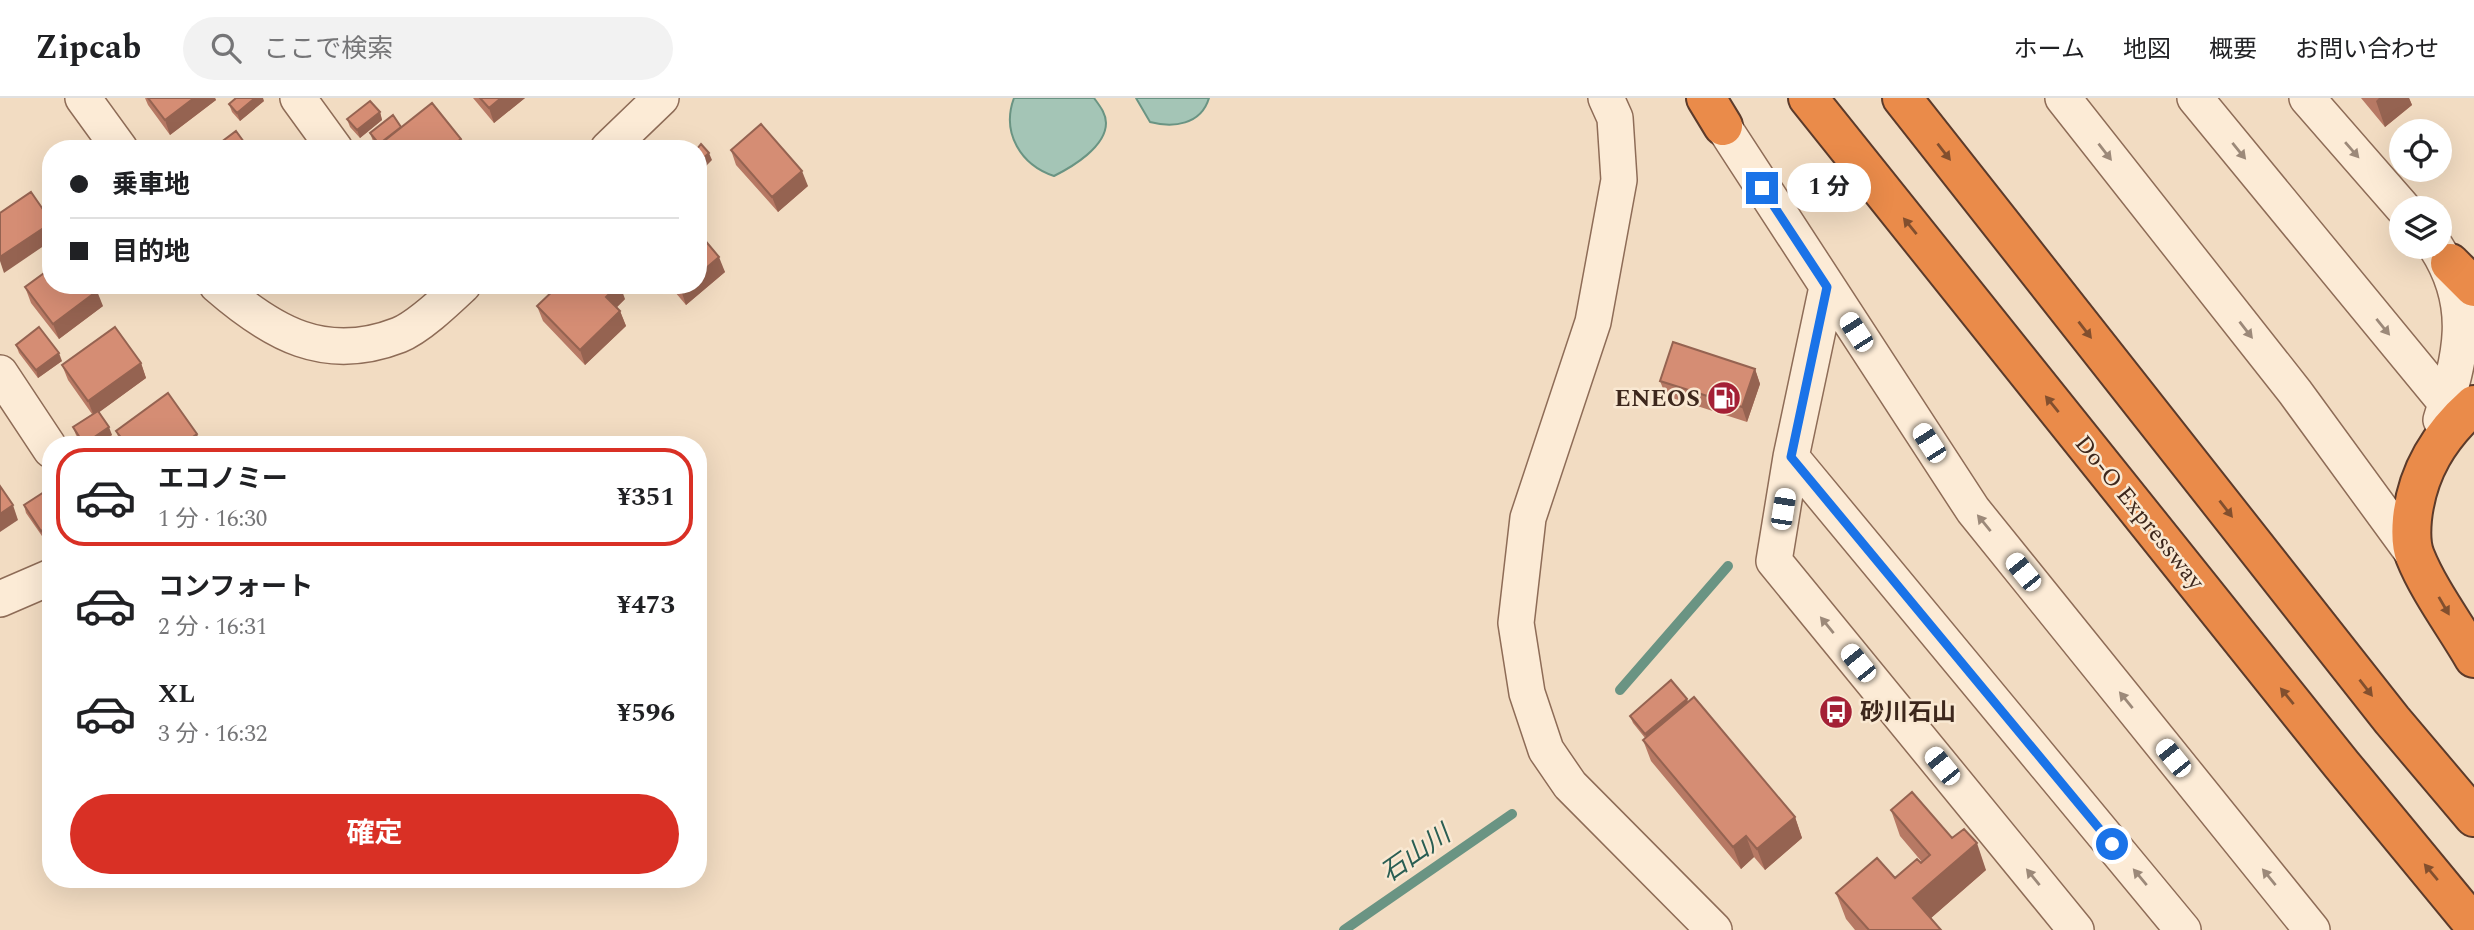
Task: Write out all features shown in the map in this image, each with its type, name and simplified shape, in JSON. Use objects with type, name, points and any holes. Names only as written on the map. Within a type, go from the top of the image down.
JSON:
[{"type":"highway","name":"Do-O Expressway","points":[[1808,98],[2342,765],[2474,925]]},
{"type":"highway","points":[[1902,98],[2392,720],[2474,817]]},
{"type":"highway","points":[[2460,404],[2451,426],[2428,461],[2414,499],[2414,555],[2474,658]]},
{"type":"street","points":[[83,98],[113,140]]},
{"type":"street","points":[[298,98],[328,140]]},
{"type":"street","points":[[1606,98],[1615,118],[1619,180],[1593,322],[1528,518],[1516,623],[1527,694],[1546,750],[1570,785],[1714,930]]},
{"type":"street","points":[[2063,98],[2295,393],[2414,555]]},
{"type":"street","points":[[2195,98],[2460,404]]},
{"type":"street","points":[[2307,98],[2393,196]]},
{"type":"street","points":[[615,140],[644,104]]},
{"type":"street","points":[[1714,112],[1973,510],[2312,930]]},
{"type":"street","points":[[2453,266],[2468,305],[2460,404]]},
{"type":"street","points":[[1827,287],[1791,457],[1774,561],[2076,930]]},
{"type":"street","points":[[227,294],[255,318],[301,340],[341,347],[400,335],[443,294]]},
{"type":"street","points":[[0,373],[42,436]]},
{"type":"street","points":[[1791,457],[2183,930]]},
{"type":"street","points":[[0,599],[42,581]]},
{"type":"shaded area","points":[[1014,98],[1094,98],[1105,116],[1105,132],[1087,155],[1054,176],[1032,164],[1017,146],[1010,123]]},
{"type":"shaded area","points":[[1136,98],[1209,98],[1200,114],[1193,119],[1168,125],[1150,122]]},
{"type":"building","points":[[148,98],[194,98],[165,120]]},
{"type":"building","points":[[236,98],[255,98],[237,113],[229,104]]},
{"type":"building","points":[[480,98],[501,98],[489,108]]},
{"type":"building","points":[[370,101],[380,112],[357,130],[347,119]]},
{"type":"building","points":[[432,103],[461,139],[460,140],[385,140]]},
{"type":"building","points":[[393,115],[401,127],[384,140],[376,140],[370,133]]},
{"type":"building","points":[[761,124],[802,171],[772,197],[731,150]]},
{"type":"building","points":[[236,131],[242,140],[224,140]]},
{"type":"building","points":[[31,192],[42,208],[42,229],[0,257],[0,213]]},
{"type":"building","points":[[707,243],[719,257],[707,267]]},
{"type":"building","points":[[42,275],[42,294],[93,294],[53,324],[25,287]]},
{"type":"building","points":[[550,294],[609,294],[606,297],[620,311],[580,350],[537,306]]},
{"type":"building","points":[[39,327],[59,353],[36,370],[16,345]]},
{"type":"building","points":[[115,327],[141,363],[88,401],[62,365]]},
{"type":"building","points":[[1673,342],[1755,369],[1742,407],[1660,381]]},
{"type":"building","points":[[168,393],[197,434],[120,436],[116,431]]},
{"type":"building","points":[[98,411],[109,427],[96,436],[79,436],[73,427]]},
{"type":"building","points":[[0,486],[13,505],[0,514]]},
{"type":"building","points":[[42,493],[41,531],[24,505]]},
{"type":"building","points":[[1671,680],[1687,699],[1645,734],[1630,716]]},
{"type":"building","points":[[1694,697],[1795,817],[1757,849],[1746,836],[1733,847],[1643,740]]},
{"type":"building","points":[[1912,792],[1952,838],[1964,829],[1977,843],[1913,898],[1941,930],[1869,930],[1836,893],[1877,858],[1895,878],[1917,859],[1921,863],[1930,855],[1891,810]]},
{"type":"waterway","name":"石山川","points":[[1620,690],[1728,566]]},
{"type":"waterway","name":"石山川","points":[[1344,930],[1512,814]]},
{"type":"place","name":"ENEOS","points":[[1724,398]]},
{"type":"place","name":"砂川石山","points":[[1836,712]]},
{"type":"route","points":[[1762,188],[1827,287],[1791,457],[2112,844]]}]
